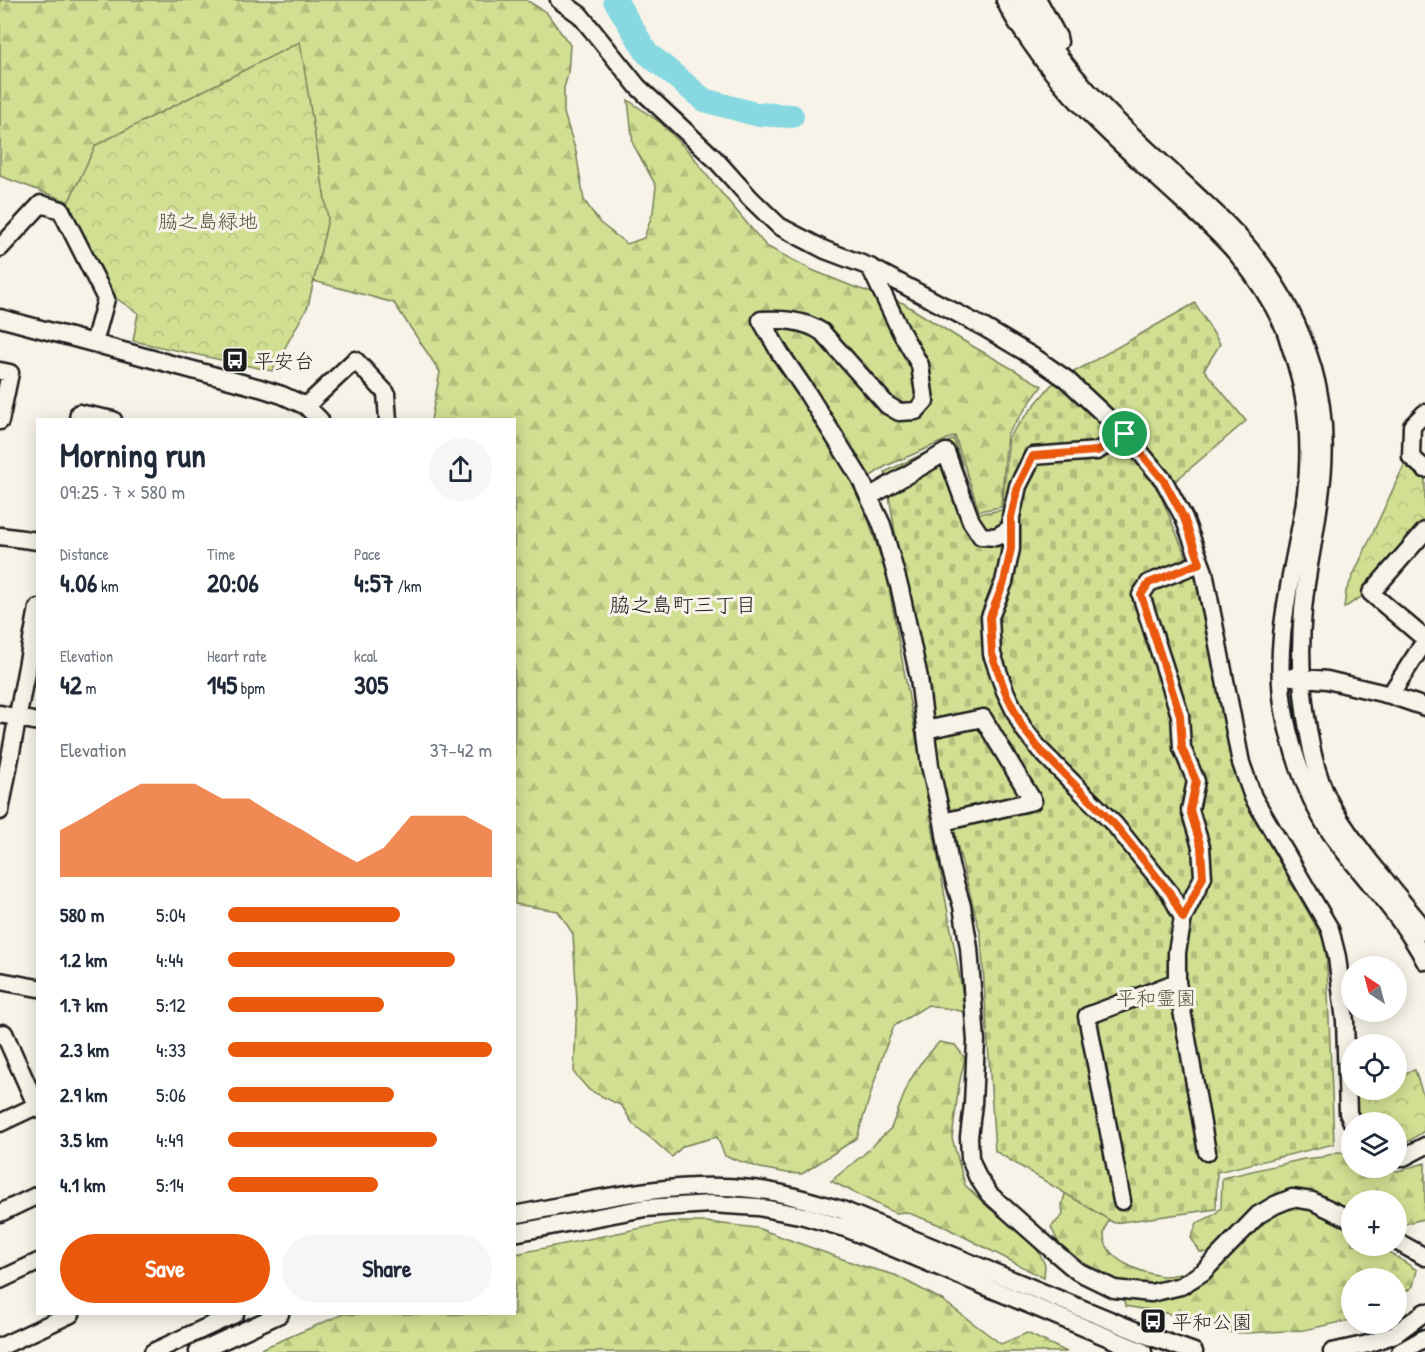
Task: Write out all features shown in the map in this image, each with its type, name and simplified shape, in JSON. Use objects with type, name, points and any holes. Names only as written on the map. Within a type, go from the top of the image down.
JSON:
[{"type":"street","points":[[559,0],[580,15],[638,87],[715,159],[779,226],[825,250],[870,267],[985,328],[1037,359],[1066,379],[1125,434],[1164,481],[1184,518],[1204,572],[1241,763],[1253,797],[1330,929],[1337,957],[1345,1021],[1348,1112]]},
{"type":"street","points":[[997,0],[1006,16],[1068,90],[1237,254],[1263,289],[1284,326],[1297,364],[1305,398],[1309,435],[1305,503],[1287,590],[1281,634],[1280,676],[1285,716],[1299,765],[1312,799],[1333,837],[1401,923],[1425,961]]},
{"type":"street","points":[[1005,0],[1010,12],[1043,62]]},
{"type":"street","points":[[1022,0],[1062,60],[1088,91],[1125,129],[1228,225],[1255,255],[1281,292],[1300,330],[1322,402],[1325,438],[1319,506],[1304,594],[1301,678],[1315,770],[1329,803],[1352,839],[1425,932]]},
{"type":"street","points":[[1038,0],[1058,37],[1062,60]]},
{"type":"street","points":[[0,248],[41,204],[62,210],[105,299],[94,343]]},
{"type":"street","points":[[870,267],[901,332],[920,365],[924,401],[916,411],[899,412],[887,405],[822,332],[813,326],[785,319],[761,320],[860,478],[882,525],[900,589],[919,678],[930,766],[950,866],[962,906],[969,948],[976,1041],[969,1137],[970,1158],[977,1176],[989,1194],[1077,1271],[1114,1289],[1151,1293],[1181,1286],[1203,1272],[1258,1215],[1292,1198],[1312,1201],[1341,1215]]},
{"type":"street","points":[[0,318],[260,388],[306,406],[318,418]]},
{"type":"street","points":[[306,406],[355,360],[386,393],[388,418]]},
{"type":"street","points":[[0,371],[10,373],[0,421]]},
{"type":"street","points":[[78,418],[79,413],[103,418]]},
{"type":"street","points":[[1425,413],[1412,426],[1411,457],[1425,470]]},
{"type":"street","points":[[1125,434],[1097,451],[1033,456],[1018,486],[1011,517],[1011,549],[1004,582],[990,617],[992,654],[1005,691],[1023,728],[1040,750],[1115,825],[1170,893],[1183,918]]},
{"type":"street","points":[[868,497],[946,452],[971,521],[981,536],[996,537],[1011,528]]},
{"type":"street","points":[[1390,695],[1425,640],[1371,593],[1425,531]]},
{"type":"street","points":[[0,536],[36,541]]},
{"type":"street","points":[[1200,563],[1149,583],[1141,595],[1180,715],[1182,748],[1196,781],[1190,810],[1201,847],[1203,877],[1183,918],[1177,952],[1177,982],[1207,1152]]},
{"type":"street","points":[[0,811],[36,619]]},
{"type":"street","points":[[1280,676],[1327,680],[1390,695],[1425,707]]},
{"type":"street","points":[[0,714],[36,722]]},
{"type":"street","points":[[925,730],[983,718],[1033,801],[943,822]]},
{"type":"street","points":[[0,981],[36,988]]},
{"type":"street","points":[[1122,1201],[1087,1016],[1177,982]]},
{"type":"street","points":[[0,1035],[4,1033],[36,1106]]},
{"type":"street","points":[[0,1123],[36,1108]]},
{"type":"street","points":[[1407,1155],[1425,1146]]},
{"type":"street","points":[[516,1215],[630,1193],[674,1188],[753,1189],[787,1195],[842,1210],[1146,1335],[1194,1352]]},
{"type":"street","points":[[0,1213],[36,1197]]},
{"type":"street","points":[[516,1233],[645,1209],[711,1203],[758,1207],[804,1216],[848,1229],[1143,1352]]},
{"type":"street","points":[[1407,1247],[1425,1257]]},
{"type":"street","points":[[0,1280],[36,1263]]},
{"type":"street","points":[[1332,1352],[1370,1348],[1395,1334],[1425,1312]]},
{"type":"street","points":[[0,1347],[69,1315]]},
{"type":"street","points":[[153,1352],[233,1315]]},
{"type":"street","points":[[198,1352],[278,1315]]},
{"type":"street","points":[[1400,1352],[1425,1338]]},
{"type":"green space","points":[[0,0],[526,0],[546,12],[570,45],[568,74],[564,88],[564,113],[576,152],[584,200],[600,223],[627,244],[644,238],[653,212],[656,186],[633,144],[628,100],[661,123],[692,155],[766,246],[812,270],[903,303],[1042,386],[1007,434],[1001,507],[979,511],[955,436],[886,466],[857,485],[887,577],[966,1012],[928,1005],[894,1026],[857,1138],[802,1174],[760,1168],[725,1156],[717,1137],[683,1146],[672,1157],[633,1124],[622,1106],[589,1090],[574,1073],[577,1002],[573,934],[558,911],[516,904],[516,418],[431,418],[440,372],[394,303],[314,281],[265,356],[86,208],[0,176]]},
{"type":"green space","name":"脇之島緑地","points":[[300,42],[328,219],[308,306],[272,371],[133,341],[138,313],[114,297],[67,205],[96,145]]},
{"type":"green space","name":"平和霊園","points":[[1195,303],[1220,344],[1204,370],[1246,421],[1160,494],[1195,578],[1229,749],[1245,802],[1326,944],[1334,1144],[1217,1172],[1216,1209],[1114,1223],[995,1151],[981,936],[930,740],[885,472],[954,439],[977,514],[1002,510],[1009,436],[1051,385]]},
{"type":"green space","points":[[1406,461],[1425,477],[1425,524],[1361,597],[1344,608],[1346,591]]},
{"type":"green space","points":[[939,1042],[955,1045],[965,1058],[952,1138],[965,1185],[990,1209],[1021,1233],[1038,1251],[1045,1265],[1044,1278],[945,1227],[906,1212],[895,1213],[831,1181],[891,1128],[909,1082],[920,1064]]},
{"type":"green space","points":[[1415,1070],[1425,1101],[1424,1131],[1407,1142],[1407,1112],[1355,1112],[1354,1100],[1407,1100],[1407,1072]]},
{"type":"green space","points":[[1341,1152],[1341,1178],[1407,1178],[1407,1168],[1425,1163],[1425,1217],[1407,1223],[1407,1190],[1341,1190],[1341,1209],[1297,1193],[1211,1253],[1200,1252],[1191,1238],[1197,1223],[1214,1215],[1221,1208],[1222,1178]]},
{"type":"green space","points":[[1068,1183],[1113,1210],[1104,1236],[1106,1245],[1118,1259],[1135,1269],[1154,1274],[1166,1276],[1190,1274],[1152,1291],[1115,1286],[1063,1252],[1051,1227],[1063,1215],[1062,1205]]},
{"type":"green space","points":[[1287,1206],[1311,1209],[1341,1225],[1341,1256],[1395,1256],[1417,1270],[1413,1286],[1407,1291],[1407,1268],[1341,1268],[1341,1322],[1304,1330],[1217,1332],[1198,1319],[1125,1306],[1123,1295],[1168,1296],[1265,1217]]},
{"type":"green space","points":[[671,1222],[706,1222],[757,1228],[859,1265],[895,1275],[942,1300],[1001,1344],[1027,1333],[1067,1352],[254,1352],[341,1315],[516,1315],[516,1254]]},
{"type":"waterway","points":[[615,0],[647,53],[704,100],[755,114],[792,116]]},
{"type":"place","name":"平安台","points":[[235,360]]},
{"type":"place","name":"平和公園","points":[[1153,1321]]},
{"type":"district","name":"脇之島町三丁目","points":[[683,604]]},
{"type":"route","points":[[1125,434],[1164,481],[1184,518],[1200,563],[1149,583],[1141,595],[1180,715],[1182,748],[1196,781],[1190,810],[1201,847],[1203,877],[1183,918],[1170,893],[1115,825],[1040,750],[1023,728],[1005,691],[992,654],[990,617],[1004,582],[1011,549],[1011,517],[1018,486],[1033,456],[1097,451],[1125,434]]}]
